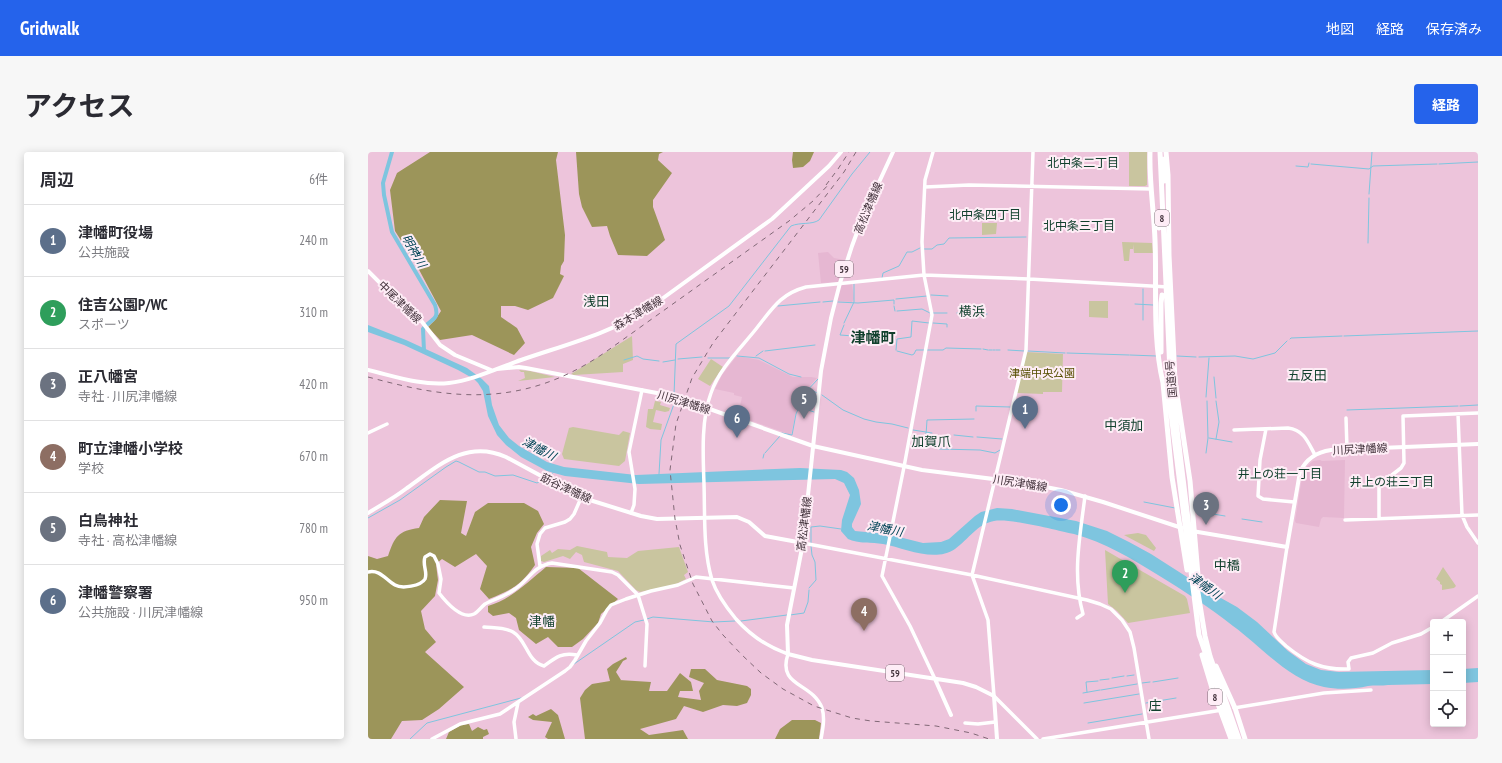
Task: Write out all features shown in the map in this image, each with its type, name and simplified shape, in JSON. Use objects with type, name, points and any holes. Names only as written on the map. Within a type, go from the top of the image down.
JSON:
[{"type":"highway","points":[[1152,152],[1151,189],[1161,284],[1156,326],[1159,367],[1163,383],[1165,417],[1173,482],[1181,528],[1192,566]]},
{"type":"highway","name":"8","points":[[1152,152],[1159,228]]},
{"type":"highway","name":"国道8号","points":[[1156,152],[1161,284],[1165,292],[1170,396],[1175,421],[1188,537],[1202,635],[1235,739]]},
{"type":"highway","name":"国道8号","points":[[1160,152],[1164,255],[1161,284]]},
{"type":"highway","points":[[1164,152],[1164,255]]},
{"type":"highway","points":[[1164,152],[1168,175],[1165,292],[1175,381],[1190,486],[1194,531],[1192,566]]},
{"type":"highway","name":"8","points":[[1165,292],[1168,304],[1175,381]]},
{"type":"highway","name":"8","points":[[1163,383],[1161,303],[1165,292]]},
{"type":"highway","name":"国道8号","points":[[1171,402],[1170,416],[1186,521]]},
{"type":"highway","name":"8","points":[[1170,416],[1174,470],[1173,482]]},
{"type":"highway","name":"8","points":[[1175,421],[1178,425],[1190,486]]},
{"type":"highway","name":"国道8号","points":[[1192,566],[1192,596],[1197,603]]},
{"type":"highway","name":"8","points":[[1202,635],[1235,708],[1245,738]]},
{"type":"highway","name":"8","points":[[1202,635],[1199,639],[1205,665],[1220,710],[1228,717],[1229,739]]},
{"type":"highway","name":"国道8号","points":[[1228,717],[1239,739]]},
{"type":"main road","name":"森本津幡線","points":[[368,370],[425,383],[449,383],[492,371],[610,330],[631,320],[767,223],[829,166],[841,152]]},
{"type":"main road","name":"高松津幡線","points":[[788,654],[787,630],[803,543],[825,347],[840,283],[862,219],[893,152]]},
{"type":"main road","name":"中尾津幡線","points":[[368,271],[405,308],[423,323],[440,345],[446,350],[492,371]]},
{"type":"main road","name":"川尻津幡線","points":[[497,369],[519,367],[604,382],[674,397],[813,446],[904,467],[1043,486],[1085,496],[1181,528],[1287,547]]},
{"type":"main road","name":"川尻津幡線","points":[[1315,455],[1325,450],[1478,444]]},
{"type":"main road","name":"莇谷津幡線","points":[[368,513],[393,498],[454,456],[465,452],[483,451],[499,454],[581,498],[631,513],[657,519],[743,518],[765,536],[803,543]]},
{"type":"main road","points":[[1287,547],[1300,472],[1306,461],[1315,455]]},
{"type":"main road","name":"59","points":[[788,654],[812,660],[963,683],[976,687],[994,696]]},
{"type":"main road","points":[[935,679],[952,715]]},
{"type":"main road","points":[[994,696],[997,739]]},
{"type":"street","points":[[933,152],[926,173],[922,242],[924,275],[932,315],[882,576],[910,626],[935,679]]},
{"type":"street","points":[[1034,152],[1026,350],[972,575],[988,620],[994,696],[1037,739]]},
{"type":"street","points":[[925,188],[968,185],[1151,189]]},
{"type":"street","points":[[821,739],[824,725],[823,712],[820,704],[812,693],[792,680],[787,672],[786,665],[788,654],[776,650],[765,643],[752,634],[738,621],[720,597],[712,579],[707,556],[705,519],[704,469],[706,408],[711,392],[720,374],[776,304],[789,293],[806,287],[924,275],[1161,284],[1165,292]]},
{"type":"street","points":[[631,513],[634,505],[635,486],[629,452],[642,390]]},
{"type":"street","points":[[1379,518],[1379,485],[1403,466],[1402,416],[1478,413]]},
{"type":"street","points":[[1458,414],[1462,515],[1467,527],[1478,543]]},
{"type":"street","points":[[1346,418],[1347,449]]},
{"type":"street","points":[[368,433],[387,424]]},
{"type":"street","points":[[1234,430],[1288,428],[1297,430],[1306,438],[1315,455]]},
{"type":"street","points":[[1266,429],[1260,460],[1258,496],[1263,499],[1294,502]]},
{"type":"street","points":[[1077,618],[1083,614],[1079,599],[1077,578],[1079,538],[1085,496]]},
{"type":"street","points":[[540,566],[537,544],[540,534],[545,528],[570,519],[574,514],[581,498]]},
{"type":"street","points":[[1345,520],[1478,515]]},
{"type":"street","points":[[803,543],[972,575],[1105,606],[1116,614],[1127,627],[1133,644],[1149,739]]},
{"type":"street","points":[[1287,547],[1274,632],[1277,638],[1306,661],[1326,668],[1349,669],[1348,662],[1351,658],[1372,653],[1392,643],[1418,635],[1430,629]]},
{"type":"street","points":[[368,572],[379,573],[394,585],[400,587],[418,585],[425,578],[425,557],[430,554],[434,556],[438,564],[441,579],[439,593],[453,608],[463,614],[469,615],[475,613],[484,604],[515,590],[540,566],[552,563],[612,572],[618,575],[638,595],[647,624],[645,666]]},
{"type":"street","points":[[432,739],[460,724],[500,714],[570,667],[586,641],[600,623],[607,610],[612,605],[638,595],[678,585],[692,578],[794,588]]},
{"type":"street","points":[[1446,619],[1478,596]]},
{"type":"street","points":[[484,627],[506,629],[514,632],[523,641],[532,658],[544,666],[558,656],[566,653],[577,655]]},
{"type":"street","points":[[1043,739],[1324,693],[1371,690]]},
{"type":"street","points":[[516,739],[514,722],[518,703]]},
{"type":"street","points":[[965,723],[978,724],[995,722]]},
{"type":"shaded area","points":[[430,152],[558,152],[556,160],[565,235],[564,261],[561,266],[560,274],[564,276],[553,298],[528,310],[515,306],[501,306],[501,317],[517,328],[525,343],[514,355],[472,335],[440,340],[428,327],[441,311],[416,264],[395,231],[390,190],[397,173]]},
{"type":"shaded area","points":[[576,152],[663,152],[659,154],[658,160],[672,173],[653,200],[653,207],[665,240],[647,256],[618,255],[607,226],[592,227],[582,207],[579,194]]},
{"type":"shaded area","points":[[793,152],[814,152],[810,161],[803,167],[793,168]]},
{"type":"shaded area","points":[[828,252],[834,258],[845,260],[838,282],[821,283],[818,253]]},
{"type":"shaded area","points":[[852,284],[854,299],[852,302],[836,301],[840,286]]},
{"type":"shaded area","points":[[736,357],[759,360],[793,377],[817,378],[804,393],[796,412],[791,435],[738,416],[742,397],[734,395],[734,393],[715,389],[722,375]]},
{"type":"shaded area","points":[[1345,460],[1344,518],[1323,517],[1319,527],[1296,523],[1295,521],[1302,477],[1307,466],[1313,461]]},
{"type":"shaded area","points":[[440,500],[467,501],[461,533],[466,536],[475,512],[488,503],[524,503],[538,511],[544,524],[537,533],[531,547],[535,565],[525,578],[515,586],[489,599],[480,589],[487,566],[476,554],[455,567],[442,559],[436,564],[438,580],[435,596],[421,611],[425,629],[436,642],[425,652],[464,687],[439,709],[422,720],[402,721],[391,739],[368,739],[368,556],[377,559],[388,556],[395,539],[406,531],[419,528],[424,517]]},
{"type":"shaded area","points":[[546,567],[578,568],[618,599],[601,614],[598,623],[583,639],[572,647],[558,647],[548,637],[536,644],[519,630],[516,618],[509,613],[493,616],[488,612],[488,606],[511,595]]},
{"type":"shaded area","points":[[626,657],[627,659],[623,661],[616,672],[621,680],[619,680],[651,682],[649,691],[667,691],[680,673],[691,682],[693,691],[680,691],[678,697],[701,700],[699,691],[704,683],[689,677],[691,669],[705,669],[717,680],[747,686],[751,689],[751,695],[747,703],[737,706],[723,705],[703,712],[684,706],[676,719],[640,729],[649,735],[683,730],[688,739],[585,739],[580,698],[585,690],[592,684],[610,681],[607,669]]},
{"type":"shaded area","points":[[551,709],[558,715],[565,739],[548,739],[545,737],[552,722],[533,720],[528,717],[533,714],[536,716]]},
{"type":"shaded area","points":[[792,720],[815,720],[821,723],[819,739],[775,739],[780,729]]},
{"type":"shaded area","points":[[469,724],[472,731],[478,727],[484,730],[487,729],[489,734],[483,737],[483,739],[446,739],[449,732],[461,725]]},
{"type":"green space","points":[[1129,152],[1147,152],[1147,185],[1129,186]]},
{"type":"green space","points":[[982,223],[997,223],[996,234],[982,235]]},
{"type":"green space","points":[[1122,242],[1152,243],[1153,253],[1134,253],[1133,244],[1133,249],[1130,249],[1129,261],[1124,261]]},
{"type":"green space","points":[[1089,301],[1108,301],[1108,318],[1089,317]]},
{"type":"green space","points":[[632,336],[633,360],[623,364],[623,372],[571,374]]},
{"type":"green space","name":"津端中央公園","points":[[1026,352],[1063,354],[1062,392],[1043,392],[1043,394],[1016,393]]},
{"type":"green space","points":[[711,359],[723,367],[710,386],[698,379]]},
{"type":"green space","points":[[519,370],[555,377],[518,381],[525,378],[524,372]]},
{"type":"green space","points":[[655,401],[661,402],[660,405],[670,408],[669,411],[665,412],[656,410],[653,422],[662,424],[661,430],[646,427],[648,409],[653,409]]},
{"type":"green space","points":[[573,427],[619,435],[623,431],[630,433],[625,461],[619,466],[564,459],[562,454],[569,428]]},
{"type":"green space","points":[[1138,533],[1146,535],[1156,548],[1154,551],[1124,535]]},
{"type":"green space","points":[[577,546],[607,552],[608,557],[627,558],[638,551],[679,547],[688,572],[684,575],[686,579],[674,585],[640,592],[636,590],[618,571],[584,562],[582,555],[576,552],[570,559],[563,556],[544,562],[541,561],[541,556],[550,550],[552,553],[558,549],[570,550]]},
{"type":"green space","points":[[1105,550],[1185,596],[1190,613],[1128,623],[1108,604]]},
{"type":"green space","points":[[1443,567],[1456,586],[1454,588],[1442,590],[1442,585],[1436,579]]},
{"type":"water","points":[[368,325],[406,340],[467,368],[489,386],[492,405],[499,425],[509,438],[519,446],[547,462],[564,467],[636,475],[800,468],[841,470],[847,472],[854,478],[859,490],[861,504],[852,524],[855,531],[887,534],[923,543],[941,542],[949,539],[981,512],[997,508],[1012,509],[1076,521],[1107,531],[1129,542],[1237,607],[1257,622],[1288,651],[1306,664],[1321,670],[1339,672],[1430,670],[1430,684],[1373,686],[1341,689],[1324,687],[1311,683],[1287,670],[1206,606],[1138,563],[1085,537],[1045,527],[1011,521],[994,521],[983,525],[955,549],[947,553],[929,555],[883,544],[852,541],[848,539],[841,531],[842,520],[850,495],[844,483],[835,479],[639,484],[565,476],[547,471],[521,457],[506,445],[497,435],[488,416],[483,391],[474,379],[404,345],[368,332]]},
{"type":"water","points":[[1478,668],[1478,682],[1466,683],[1466,669]]},
{"type":"waterway","name":"明神川","points":[[392,152],[383,183],[392,232],[435,305],[436,310],[436,317],[423,329],[424,351]]},
{"type":"waterway","points":[[674,395],[676,344],[729,306],[791,226],[816,222],[819,220],[870,152]]},
{"type":"waterway","points":[[1369,194],[1372,152]]},
{"type":"waterway","points":[[1439,164],[1478,162]]},
{"type":"waterway","points":[[1296,166],[1308,167],[1309,163]]},
{"type":"waterway","points":[[1311,164],[1369,169],[1373,166],[1437,164]]},
{"type":"waterway","points":[[1368,243],[1369,198]]},
{"type":"waterway","points":[[924,249],[932,249],[937,245],[944,244],[949,238],[1026,237]]},
{"type":"waterway","points":[[882,278],[883,273],[899,266],[907,252],[912,252],[920,248]]},
{"type":"waterway","points":[[844,323],[854,302],[854,284]]},
{"type":"waterway","points":[[1143,289],[1143,320]]},
{"type":"waterway","points":[[931,295],[948,296]]},
{"type":"waterway","points":[[896,299],[927,296]]},
{"type":"waterway","points":[[838,302],[858,303],[894,300],[894,304]]},
{"type":"waterway","points":[[823,302],[833,301]]},
{"type":"waterway","points":[[778,306],[820,302]]},
{"type":"waterway","points":[[1135,304],[1153,305]]},
{"type":"waterway","points":[[894,306],[895,311]]},
{"type":"waterway","points":[[897,311],[922,309],[930,313]]},
{"type":"waterway","points":[[933,313],[947,313]]},
{"type":"waterway","points":[[957,313],[987,314]]},
{"type":"waterway","points":[[896,350],[897,339],[911,337],[912,321],[929,323]]},
{"type":"waterway","points":[[933,323],[947,324],[947,327]]},
{"type":"waterway","points":[[844,325],[840,335],[895,339]]},
{"type":"waterway","points":[[1344,336],[1478,331]]},
{"type":"waterway","points":[[1290,339],[1342,336]]},
{"type":"waterway","points":[[1199,357],[1235,356],[1253,359],[1275,353],[1287,341]]},
{"type":"waterway","points":[[765,351],[815,345]]},
{"type":"waterway","points":[[927,350],[943,350],[946,348],[981,349]]},
{"type":"waterway","points":[[983,349],[988,350]]},
{"type":"waterway","points":[[897,351],[912,355],[916,350],[924,350]]},
{"type":"waterway","points":[[1008,350],[1024,351]]},
{"type":"waterway","points":[[756,356],[763,351]]},
{"type":"waterway","points":[[1028,351],[1065,353]]},
{"type":"waterway","points":[[1067,353],[1129,355]]},
{"type":"waterway","points":[[1130,355],[1156,356]]},
{"type":"waterway","points":[[624,360],[637,356],[643,359],[659,361]]},
{"type":"waterway","points":[[737,356],[759,358],[789,374],[801,377]]},
{"type":"waterway","points":[[1177,356],[1196,357]]},
{"type":"waterway","points":[[678,359],[702,357]]},
{"type":"waterway","points":[[708,358],[730,358]]},
{"type":"waterway","points":[[1206,397],[1209,358]]},
{"type":"waterway","points":[[663,362],[675,360]]},
{"type":"waterway","points":[[1214,377],[1216,398]]},
{"type":"waterway","points":[[800,406],[804,394],[818,379]]},
{"type":"waterway","points":[[810,389],[817,393]]},
{"type":"waterway","points":[[822,395],[843,410],[864,419],[908,428]]},
{"type":"waterway","points":[[659,474],[661,440],[674,404],[674,398]]},
{"type":"waterway","points":[[1206,453],[1208,438],[1207,401]]},
{"type":"waterway","points":[[1216,401],[1219,422],[1216,439]]},
{"type":"waterway","points":[[1460,406],[1478,405]]},
{"type":"waterway","points":[[976,411],[976,406],[1010,407]]},
{"type":"waterway","points":[[1347,410],[1458,406]]},
{"type":"waterway","points":[[782,433],[792,435],[796,414],[799,407],[814,412]]},
{"type":"waterway","points":[[927,447],[927,420],[974,419]]},
{"type":"waterway","points":[[913,430],[932,433]]},
{"type":"waterway","points":[[954,435],[973,437]]},
{"type":"waterway","points":[[765,453],[780,436]]},
{"type":"waterway","points":[[977,437],[1002,439]]},
{"type":"waterway","points":[[1209,438],[1232,442]]},
{"type":"waterway","points":[[939,449],[980,450],[995,453],[1000,450]]},
{"type":"waterway","points":[[763,458],[764,454]]},
{"type":"waterway","points":[[368,518],[400,500],[456,461],[479,472],[485,472],[495,476],[513,475],[537,483],[544,479]]},
{"type":"waterway","points":[[547,477],[554,472]]},
{"type":"waterway","points":[[1144,502],[1175,508]]},
{"type":"waterway","points":[[1195,511],[1225,516]]},
{"type":"waterway","points":[[1242,519],[1262,522]]},
{"type":"waterway","points":[[811,543],[811,527],[820,526],[841,529]]},
{"type":"waterway","points":[[809,588],[816,580],[815,562],[812,555],[811,546]]},
{"type":"waterway","points":[[790,615],[804,613],[808,602],[809,590]]},
{"type":"waterway","points":[[741,621],[787,615]]},
{"type":"waterway","points":[[647,619],[653,617],[714,622],[735,621]]},
{"type":"waterway","points":[[574,664],[635,622],[644,620]]},
{"type":"waterway","points":[[1127,676],[1134,675]]},
{"type":"waterway","points":[[1112,678],[1124,676]]},
{"type":"waterway","points":[[1153,682],[1178,678]]},
{"type":"waterway","points":[[1100,680],[1109,679]]},
{"type":"waterway","points":[[1087,692],[1086,682],[1098,681]]},
{"type":"waterway","points":[[1142,683],[1150,682]]},
{"type":"waterway","points":[[1101,690],[1137,684]]},
{"type":"waterway","points":[[1083,693],[1100,690]]},
{"type":"waterway","points":[[1084,703],[1139,694]]},
{"type":"waterway","points":[[410,739],[427,723],[521,698]]},
{"type":"waterway","points":[[1146,703],[1176,698]]},
{"type":"waterway","points":[[1088,723],[1142,714]]},
{"type":"railway","points":[[826,185],[849,152]]},
{"type":"railway","points":[[856,152],[844,172],[713,343],[692,378],[676,424],[670,470],[675,519],[680,545],[693,584],[712,621],[742,655],[761,673],[783,689],[814,706],[852,718],[936,726],[971,733],[989,739]]},
{"type":"railway","points":[[368,377],[428,391],[483,395],[505,393],[547,383],[587,364],[607,351],[789,221],[813,201],[830,183]]},
{"type":"place","name":"白鳥神社","points":[[804,419]]},
{"type":"place","name":"津幡町役場","points":[[1025,429]]},
{"type":"place","name":"津幡警察署","points":[[737,438]]},
{"type":"place","name":"正八幡宮","points":[[1206,525]]},
{"type":"place","name":"住吉公園P/WC","points":[[1125,593]]},
{"type":"place","name":"町立津幡小学校","points":[[864,631]]},
{"type":"district","name":"北中条二丁目","points":[[1083,163]]},
{"type":"district","name":"北中条四丁目","points":[[985,215]]},
{"type":"district","name":"北中条三丁目","points":[[1079,226]]},
{"type":"district","name":"浅田","points":[[596,301]]},
{"type":"district","name":"横浜","points":[[972,311]]},
{"type":"district","name":"津幡町","points":[[873,338]]},
{"type":"district","name":"五反田","points":[[1307,375]]},
{"type":"district","name":"中須加","points":[[1124,425]]},
{"type":"district","name":"加賀爪","points":[[931,441]]},
{"type":"district","name":"井上の荘一丁目","points":[[1280,474]]},
{"type":"district","name":"井上の荘三丁目","points":[[1392,482]]},
{"type":"district","name":"中橋","points":[[1227,565]]},
{"type":"district","name":"津幡","points":[[542,621]]},
{"type":"district","name":"庄","points":[[1155,705]]},
{"type":"water label","name":"津幡川","points":[[539,449]]},
{"type":"water label","name":"津幡川","points":[[885,529]]},
{"type":"water label","name":"津幡川","points":[[1205,586]]}]
